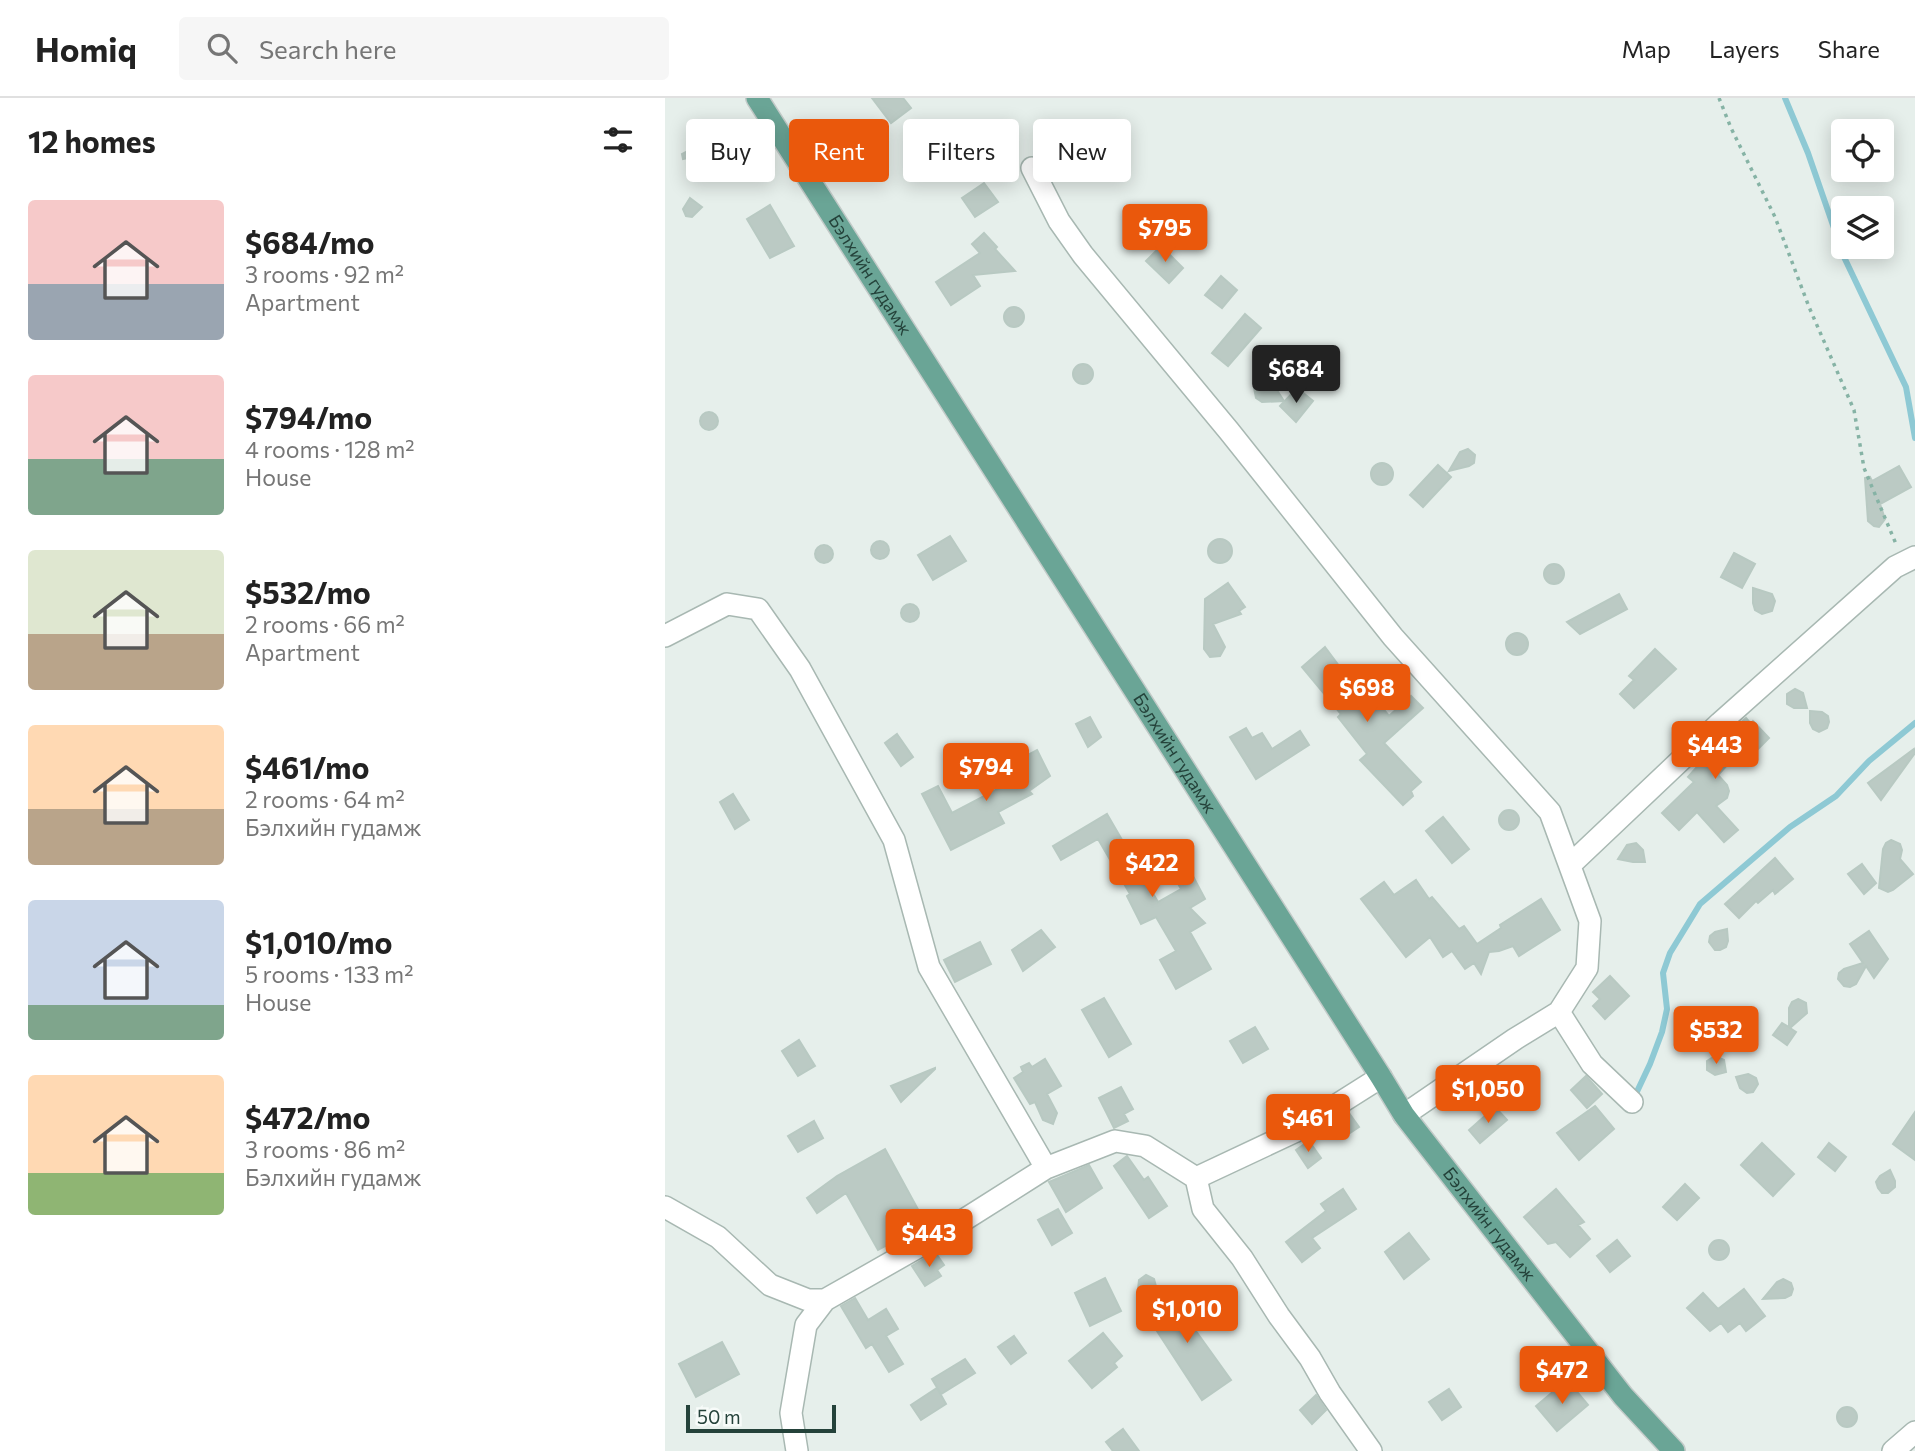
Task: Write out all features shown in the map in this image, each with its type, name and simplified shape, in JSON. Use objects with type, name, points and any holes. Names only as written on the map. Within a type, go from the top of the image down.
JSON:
[{"type":"main road","name":"Бэлхийн гудамж","points":[[757,98],[1403,1115],[1623,1396],[1674,1451]]},
{"type":"street","points":[[1032,168],[1059,221],[1083,255],[1229,431],[1393,637],[1551,812],[1590,921],[1587,968],[1559,1012],[1403,1115]]},
{"type":"street","points":[[1570,865],[1720,723],[1895,566],[1915,557]]},
{"type":"street","points":[[665,636],[727,604],[758,609],[800,669],[894,840],[929,967],[1046,1168]]},
{"type":"street","points":[[1559,1012],[1592,1064],[1632,1102]]},
{"type":"street","points":[[1196,1178],[1294,1132],[1381,1077]]},
{"type":"street","points":[[797,1451],[791,1413],[806,1325],[825,1300],[948,1230],[1046,1168],[1115,1140],[1145,1146],[1196,1178],[1203,1209],[1242,1258],[1371,1451]]},
{"type":"street","points":[[665,1207],[718,1237],[769,1285],[808,1300],[825,1300]]},
{"type":"street","points":[[1893,1451],[1915,1432]]},
{"type":"path","points":[[1719,98],[1775,217],[1809,307],[1854,410],[1864,468],[1899,552],[1895,566]]},
{"type":"building","points":[[872,98],[903,98],[911,108],[891,123]]},
{"type":"building","points":[[984,183],[998,202],[975,217],[962,198]]},
{"type":"building","points":[[690,198],[702,207],[692,217],[686,216],[683,209]]},
{"type":"building","points":[[770,205],[794,246],[770,258],[747,219]]},
{"type":"building","points":[[984,233],[1015,271],[973,275],[980,286],[951,305],[936,282],[980,253],[972,244]]},
{"type":"building","points":[[1161,246],[1183,268],[1169,283],[1146,261]]},
{"type":"building","points":[[1221,276],[1237,290],[1222,308],[1205,295]]},
{"type":"building","points":[[1014,307],[1021,310],[1024,317],[1021,324],[1014,327],[1007,324],[1004,317],[1007,310]]},
{"type":"building","points":[[1245,314],[1261,328],[1228,366],[1212,353]]},
{"type":"building","points":[[1083,364],[1090,367],[1093,374],[1090,381],[1083,384],[1076,381],[1073,374],[1076,367]]},
{"type":"building","points":[[1264,380],[1273,384],[1284,401],[1262,402],[1256,398],[1254,388],[1257,382]]},
{"type":"building","points":[[1297,388],[1313,401],[1296,422],[1280,406]]},
{"type":"building","points":[[705,412],[713,412],[718,421],[716,428],[705,430],[700,425],[700,417]]},
{"type":"building","points":[[1468,449],[1475,455],[1474,463],[1449,471],[1460,452]]},
{"type":"building","points":[[1382,463],[1390,466],[1393,474],[1390,482],[1382,485],[1374,482],[1371,474],[1374,466]]},
{"type":"building","points":[[1438,465],[1451,477],[1423,507],[1410,495]]},
{"type":"building","points":[[1899,466],[1911,487],[1880,504],[1885,519],[1879,527],[1874,526],[1868,521],[1865,478],[1870,477],[1872,481]]},
{"type":"building","points":[[950,536],[966,561],[933,580],[918,555]]},
{"type":"building","points":[[1220,539],[1228,543],[1232,551],[1228,559],[1220,563],[1212,559],[1208,551],[1212,543]]},
{"type":"building","points":[[876,541],[884,541],[889,550],[887,557],[876,559],[871,554],[871,546]]},
{"type":"building","points":[[820,545],[828,545],[833,554],[831,561],[820,563],[815,558],[815,550]]},
{"type":"building","points":[[1734,553],[1755,564],[1742,588],[1721,577]]},
{"type":"building","points":[[1554,564],[1561,567],[1564,574],[1561,581],[1554,584],[1547,581],[1544,574],[1547,567]]},
{"type":"building","points":[[1228,583],[1245,607],[1239,611],[1241,614],[1213,624],[1225,647],[1220,656],[1210,657],[1204,649],[1205,599]]},
{"type":"building","points":[[1753,588],[1772,594],[1775,601],[1772,611],[1762,614],[1755,610]]},
{"type":"building","points":[[1619,594],[1627,609],[1580,634],[1567,622]]},
{"type":"building","points":[[906,604],[914,604],[919,613],[917,620],[906,622],[901,617],[901,609]]},
{"type":"building","points":[[1517,633],[1525,636],[1528,644],[1525,652],[1517,655],[1509,652],[1506,644],[1509,636]]},
{"type":"building","points":[[1325,647],[1369,706],[1376,700],[1389,716],[1411,696],[1423,708],[1384,743],[1421,782],[1411,791],[1413,796],[1403,805],[1360,760],[1367,754],[1338,717],[1341,714],[1302,667]]},
{"type":"building","points":[[1655,649],[1676,669],[1634,708],[1620,694],[1634,680],[1629,676]]},
{"type":"building","points":[[1795,689],[1803,693],[1807,708],[1794,708],[1787,704],[1787,694]]},
{"type":"building","points":[[1810,711],[1822,712],[1828,716],[1827,728],[1819,732],[1813,729]]},
{"type":"building","points":[[1090,717],[1101,737],[1088,747],[1076,724]]},
{"type":"building","points":[[1746,718],[1751,724],[1753,721],[1769,738],[1749,758],[1741,750],[1718,775],[1729,791],[1727,798],[1716,806],[1738,830],[1724,842],[1697,812],[1679,830],[1662,813],[1694,782],[1688,777],[1721,740]]},
{"type":"building","points":[[1246,728],[1252,738],[1262,733],[1272,749],[1300,731],[1309,745],[1256,779],[1230,737]]},
{"type":"building","points":[[897,734],[913,757],[901,766],[885,743]]},
{"type":"building","points":[[1914,749],[1915,753],[1881,800],[1868,783]]},
{"type":"building","points":[[1037,750],[1050,776],[1029,791],[1032,794],[998,812],[1004,823],[951,850],[922,794],[938,786],[952,813],[1015,780],[1007,766]]},
{"type":"building","points":[[733,794],[749,820],[735,829],[720,802]]},
{"type":"building","points":[[1509,810],[1516,813],[1519,820],[1516,827],[1509,830],[1502,827],[1499,820],[1502,813]]},
{"type":"building","points":[[1107,814],[1158,902],[1181,889],[1171,871],[1186,863],[1205,899],[1190,908],[1205,923],[1190,932],[1211,969],[1176,989],[1160,960],[1176,951],[1156,917],[1141,924],[1127,896],[1130,894],[1098,839],[1061,860],[1053,846]]},
{"type":"building","points":[[1443,817],[1469,849],[1452,863],[1426,831]]},
{"type":"building","points":[[1891,840],[1900,844],[1900,859],[1913,874],[1888,892],[1879,888],[1883,849]]},
{"type":"building","points":[[1636,843],[1643,850],[1645,862],[1618,859],[1627,845]]},
{"type":"building","points":[[1775,858],[1793,879],[1775,894],[1773,890],[1758,903],[1756,901],[1739,918],[1725,904]]},
{"type":"building","points":[[1862,864],[1876,883],[1864,894],[1848,874]]},
{"type":"building","points":[[1416,880],[1429,899],[1432,897],[1459,929],[1464,926],[1477,944],[1501,928],[1500,925],[1541,899],[1560,930],[1519,956],[1513,946],[1489,952],[1481,974],[1474,963],[1465,969],[1452,951],[1443,957],[1430,937],[1406,957],[1361,899],[1384,882],[1394,895]]},
{"type":"building","points":[[1727,929],[1726,947],[1715,950],[1709,942],[1710,936]]},
{"type":"building","points":[[1041,930],[1055,947],[1023,971],[1012,950]]},
{"type":"building","points":[[1869,931],[1888,959],[1874,978],[1866,966],[1856,984],[1844,986],[1838,979],[1839,973],[1863,963],[1850,944]]},
{"type":"building","points":[[980,942],[991,964],[955,982],[944,960]]},
{"type":"building","points":[[1610,976],[1629,996],[1605,1019],[1593,1006],[1600,999],[1593,992]]},
{"type":"building","points":[[1104,998],[1131,1044],[1109,1057],[1082,1010]]},
{"type":"building","points":[[1798,999],[1806,1003],[1807,1013],[1790,1028],[1796,1032],[1787,1045],[1773,1035],[1782,1023],[1789,1027],[1789,1008],[1792,1002]]},
{"type":"building","points":[[1255,1027],[1268,1049],[1243,1063],[1230,1041]]},
{"type":"building","points":[[799,1040],[815,1066],[798,1076],[782,1051]]},
{"type":"building","points":[[1715,1056],[1724,1060],[1726,1072],[1715,1075],[1707,1070],[1707,1061]]},
{"type":"building","points":[[1045,1059],[1061,1086],[1047,1094],[1057,1113],[1053,1124],[1043,1120],[1035,1102],[1030,1104],[1014,1078],[1023,1072],[1021,1067],[1029,1063],[1032,1067]]},
{"type":"building","points":[[935,1069],[901,1102],[891,1086]]},
{"type":"building","points":[[1748,1074],[1756,1078],[1758,1084],[1753,1092],[1747,1093],[1740,1088],[1736,1077]]},
{"type":"building","points":[[1586,1076],[1602,1094],[1587,1108],[1571,1090]]},
{"type":"building","points":[[1487,1079],[1499,1079],[1503,1087],[1501,1093],[1492,1100],[1484,1085]]},
{"type":"building","points":[[1121,1087],[1133,1109],[1124,1114],[1128,1121],[1114,1128],[1099,1098]]},
{"type":"building","points":[[1595,1106],[1614,1129],[1579,1160],[1557,1133]]},
{"type":"building","points":[[1495,1107],[1507,1120],[1480,1143],[1469,1130]]},
{"type":"building","points":[[1915,1112],[1915,1160],[1893,1144]]},
{"type":"building","points":[[1349,1113],[1359,1127],[1344,1137],[1334,1123]]},
{"type":"building","points":[[814,1121],[823,1138],[798,1152],[788,1136]]},
{"type":"building","points":[[1309,1141],[1321,1158],[1308,1168],[1296,1150]]},
{"type":"building","points":[[1762,1143],[1794,1174],[1773,1196],[1741,1165]]},
{"type":"building","points":[[1829,1143],[1846,1157],[1835,1171],[1818,1157]]},
{"type":"building","points":[[885,1149],[926,1224],[878,1250],[846,1193],[817,1213],[807,1198],[837,1176]]},
{"type":"building","points":[[1127,1156],[1144,1180],[1148,1177],[1167,1206],[1149,1218],[1114,1166]]},
{"type":"building","points":[[1089,1165],[1102,1188],[1066,1212],[1049,1182]]},
{"type":"building","points":[[1890,1170],[1895,1187],[1888,1193],[1882,1193],[1876,1182]]},
{"type":"building","points":[[1685,1184],[1699,1198],[1677,1220],[1663,1207]]},
{"type":"building","points":[[1343,1189],[1356,1209],[1312,1238],[1320,1248],[1302,1262],[1286,1242],[1326,1211],[1321,1204]]},
{"type":"building","points":[[1556,1189],[1584,1222],[1578,1225],[1590,1239],[1570,1257],[1556,1242],[1548,1244],[1524,1217]]},
{"type":"building","points":[[1058,1209],[1072,1233],[1052,1245],[1038,1220]]},
{"type":"building","points":[[1409,1233],[1429,1259],[1404,1279],[1385,1252]]},
{"type":"building","points":[[1617,1240],[1630,1256],[1610,1272],[1597,1256]]},
{"type":"building","points":[[1719,1240],[1726,1243],[1729,1250],[1726,1257],[1719,1260],[1712,1257],[1709,1250],[1712,1243]]},
{"type":"building","points":[[935,1252],[944,1265],[937,1270],[941,1276],[925,1286],[912,1266]]},
{"type":"building","points":[[1146,1275],[1154,1279],[1157,1290],[1170,1295],[1177,1317],[1183,1313],[1231,1380],[1202,1400],[1157,1331],[1170,1323],[1156,1306],[1153,1294],[1138,1289],[1139,1280]]},
{"type":"building","points":[[1105,1278],[1121,1311],[1090,1326],[1075,1293]]},
{"type":"building","points":[[1783,1279],[1791,1283],[1791,1295],[1785,1298],[1763,1299],[1777,1282]]},
{"type":"building","points":[[1744,1289],[1765,1316],[1746,1331],[1740,1323],[1728,1332],[1721,1323],[1710,1331],[1687,1308],[1703,1293],[1718,1309]]},
{"type":"building","points":[[855,1298],[868,1320],[886,1309],[898,1329],[886,1336],[903,1364],[889,1372],[872,1344],[866,1348],[841,1306]]},
{"type":"building","points":[[1103,1333],[1122,1356],[1114,1363],[1117,1367],[1092,1388],[1069,1361]]},
{"type":"building","points":[[1014,1336],[1026,1353],[1011,1364],[998,1347]]},
{"type":"building","points":[[722,1342],[739,1374],[696,1397],[679,1364]]},
{"type":"building","points":[[965,1359],[975,1373],[941,1394],[932,1379]]},
{"type":"building","points":[[1567,1380],[1588,1405],[1557,1431],[1536,1406]]},
{"type":"building","points":[[937,1388],[946,1404],[921,1420],[911,1405]]},
{"type":"building","points":[[1449,1389],[1461,1407],[1442,1420],[1429,1402]]},
{"type":"building","points":[[1316,1395],[1326,1410],[1312,1424],[1300,1410]]},
{"type":"building","points":[[1847,1407],[1854,1410],[1857,1417],[1854,1424],[1847,1427],[1840,1424],[1837,1417],[1840,1410]]},
{"type":"building","points":[[1123,1429],[1139,1451],[1113,1451],[1106,1442]]},
{"type":"waterway","points":[[1785,98],[1808,153],[1844,257],[1906,387],[1915,438]]},
{"type":"waterway","points":[[1634,1098],[1662,1032],[1667,1009],[1663,973],[1670,953],[1700,904],[1790,827],[1836,796],[1869,761],[1915,723]]}]
